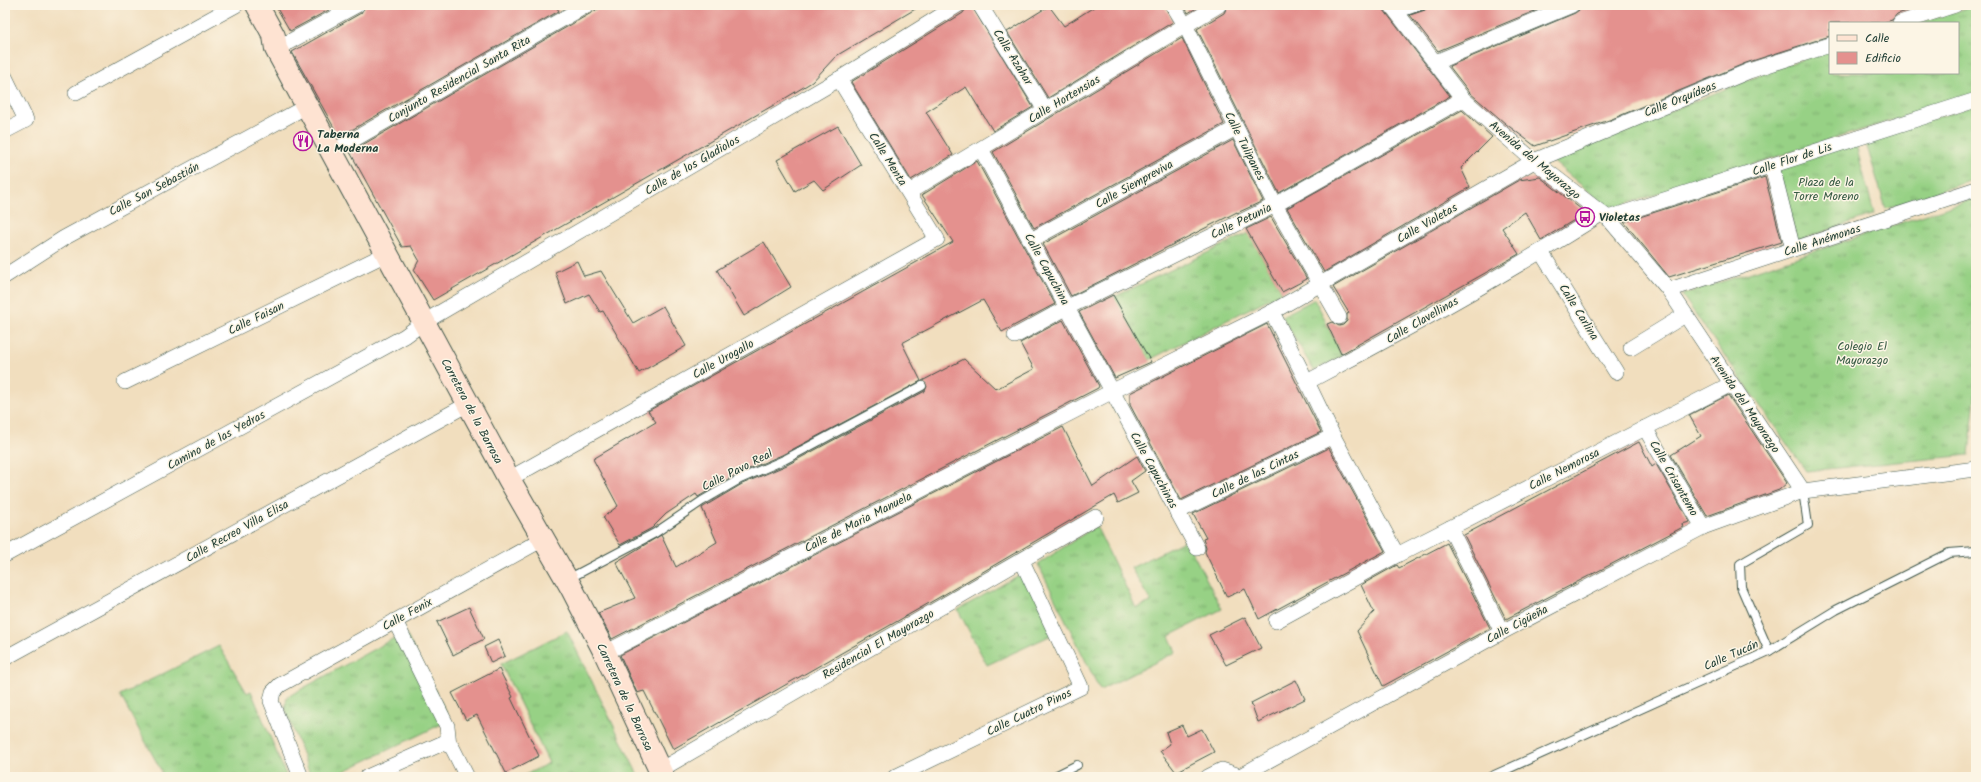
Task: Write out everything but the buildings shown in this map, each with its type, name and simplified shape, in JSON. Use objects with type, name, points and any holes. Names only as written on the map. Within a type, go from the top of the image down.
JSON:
[{"type":"street","points":[[76,93],[236,5]]},
{"type":"street","name":"Carretera de la Barrosa","points":[[245,5],[266,42],[276,49]]},
{"type":"street","name":"Carretera de la Barrosa","points":[[258,5],[274,36],[276,49],[388,253],[509,479],[567,580],[605,653],[662,774]]},
{"type":"street","points":[[276,49],[357,5]]},
{"type":"street","name":"Conjunto Residencial Santa Rita","points":[[332,152],[587,5]]},
{"type":"street","name":"Calle de los Gladiolos","points":[[424,322],[839,79],[958,5]]},
{"type":"street","name":"Calle Azahar","points":[[980,5],[1046,110]]},
{"type":"street","name":"Calle Tulipanes","points":[[1173,5],[1185,25],[1275,205],[1321,285]]},
{"type":"street","name":"Calle Hortensias","points":[[909,192],[1219,5]]},
{"type":"street","points":[[1903,22],[1954,5]]},
{"type":"street","points":[[1436,62],[1563,7]]},
{"type":"street","name":"Avenida del Mayorazgo","points":[[1394,10],[1436,62],[1463,99],[1534,161],[1605,216],[1669,290],[1803,490]]},
{"type":"street","name":"Calle Orquídeas","points":[[1534,161],[1749,71],[1829,45]]},
{"type":"street","points":[[5,77],[26,120],[5,131]]},
{"type":"street","name":"Calle Menta","points":[[839,79],[909,192],[936,239]]},
{"type":"street","name":"Calle Petunia","points":[[1015,336],[1068,307],[1275,205],[1463,99]]},
{"type":"street","name":"Calle Flor de Lis","points":[[1605,216],[1772,166],[1976,100]]},
{"type":"street","name":"Calle San Sebastián","points":[[5,276],[64,238],[307,106]]},
{"type":"street","name":"Calle Siempreviva","points":[[1032,240],[1236,128]]},
{"type":"street","name":"Calle Capuchina","points":[[981,149],[1068,307],[1111,392]]},
{"type":"street","name":"Calle Violetas","points":[[1111,392],[1272,312],[1534,161]]},
{"type":"street","points":[[1772,166],[1793,249]]},
{"type":"street","name":"Calle Anémonas","points":[[1669,290],[1976,189]]},
{"type":"street","name":"Calle Clavellinas","points":[[1307,382],[1371,349],[1605,216]]},
{"type":"street","name":"Calle Urogallo","points":[[509,479],[936,239]]},
{"type":"street","name":"Calle Carlina","points":[[1541,252],[1616,372]]},
{"type":"street","name":"Calle Faisan","points":[[125,382],[388,253]]},
{"type":"street","points":[[1321,285],[1339,317]]},
{"type":"street","points":[[1272,312],[1333,436],[1397,555]]},
{"type":"street","points":[[1631,348],[1686,315]]},
{"type":"street","name":"Camino de las Yedras","points":[[5,555],[398,340],[424,322]]},
{"type":"street","name":"Calle Nemorosa","points":[[1276,621],[1397,555],[1731,384]]},
{"type":"street","name":"Calle Capuchinas","points":[[1111,392],[1197,548]]},
{"type":"street","name":"Calle de Maria Manuela","points":[[605,653],[1111,392]]},
{"type":"street","name":"Calle Recreo Villa Elisa","points":[[5,658],[468,404]]},
{"type":"street","name":"Calle Crisantemo","points":[[1645,428],[1703,527]]},
{"type":"street","name":"Calle de las Cintas","points":[[1177,512],[1333,436]]},
{"type":"street","name":"Calle Cigüeña","points":[[1208,777],[1222,770],[1240,776],[1502,632],[1703,527],[1803,490],[1976,469]]},
{"type":"street","name":"Residencial El Mayorazgo","points":[[662,774],[1096,517]]},
{"type":"street","points":[[1450,528],[1502,632]]},
{"type":"street","name":"Calle Fenix","points":[[301,777],[271,701],[273,692],[280,685],[543,539]]},
{"type":"street","name":"Calle Cuatro Pinos","points":[[895,777],[1081,687],[1022,561]]},
{"type":"street","points":[[395,621],[447,726],[449,745],[467,777]]},
{"type":"street","points":[[368,777],[440,744],[449,745]]},
{"type":"lane","points":[[1394,10],[1423,5]]},
{"type":"lane","name":"Calle Pavo Real","points":[[567,580],[655,533],[702,501],[740,479],[784,460],[922,386]]},
{"type":"lane","points":[[1770,651],[1741,587],[1740,564],[1808,525],[1803,490]]},
{"type":"lane","name":"Calle Tucán","points":[[1490,777],[1770,651],[1836,610],[1949,553],[1976,551]]},
{"type":"lane","points":[[1054,777],[1077,765]]},
{"type":"green space","points":[[1976,5],[1976,94],[1610,209],[1550,159],[1788,64],[1829,51],[1829,74],[1959,74],[1959,22],[1921,22]]},
{"type":"green space","points":[[1976,105],[1976,179],[1886,209],[1865,140]]},
{"type":"green space","name":"Plaza de la Torre Moreno","points":[[1854,138],[1874,214],[1797,241],[1776,164]]},
{"type":"green space","name":"Colegio El Mayorazgo","points":[[1976,198],[1976,387],[1969,455],[1806,471],[1682,295]]},
{"type":"green space","points":[[1249,233],[1282,292],[1149,360],[1114,297]]},
{"type":"green space","points":[[1315,299],[1342,356],[1314,371],[1282,316]]},
{"type":"green space","points":[[1096,526],[1136,608],[1151,602],[1131,568],[1186,540],[1222,609],[1169,636],[1176,652],[1100,690],[1038,564]]},
{"type":"green space","points":[[1026,571],[1056,633],[987,665],[958,610]]},
{"type":"green space","points":[[567,631],[639,777],[521,777],[549,763],[501,664]]},
{"type":"green space","points":[[405,632],[450,720],[332,777],[311,777],[285,708],[287,697]]},
{"type":"green space","points":[[219,646],[247,693],[251,691],[286,775],[284,777],[154,777],[162,772],[120,695]]},
{"type":"place","name":"Taberna La Moderna","points":[[303,141]]},
{"type":"place","name":"Violetas","points":[[1585,217]]}]
